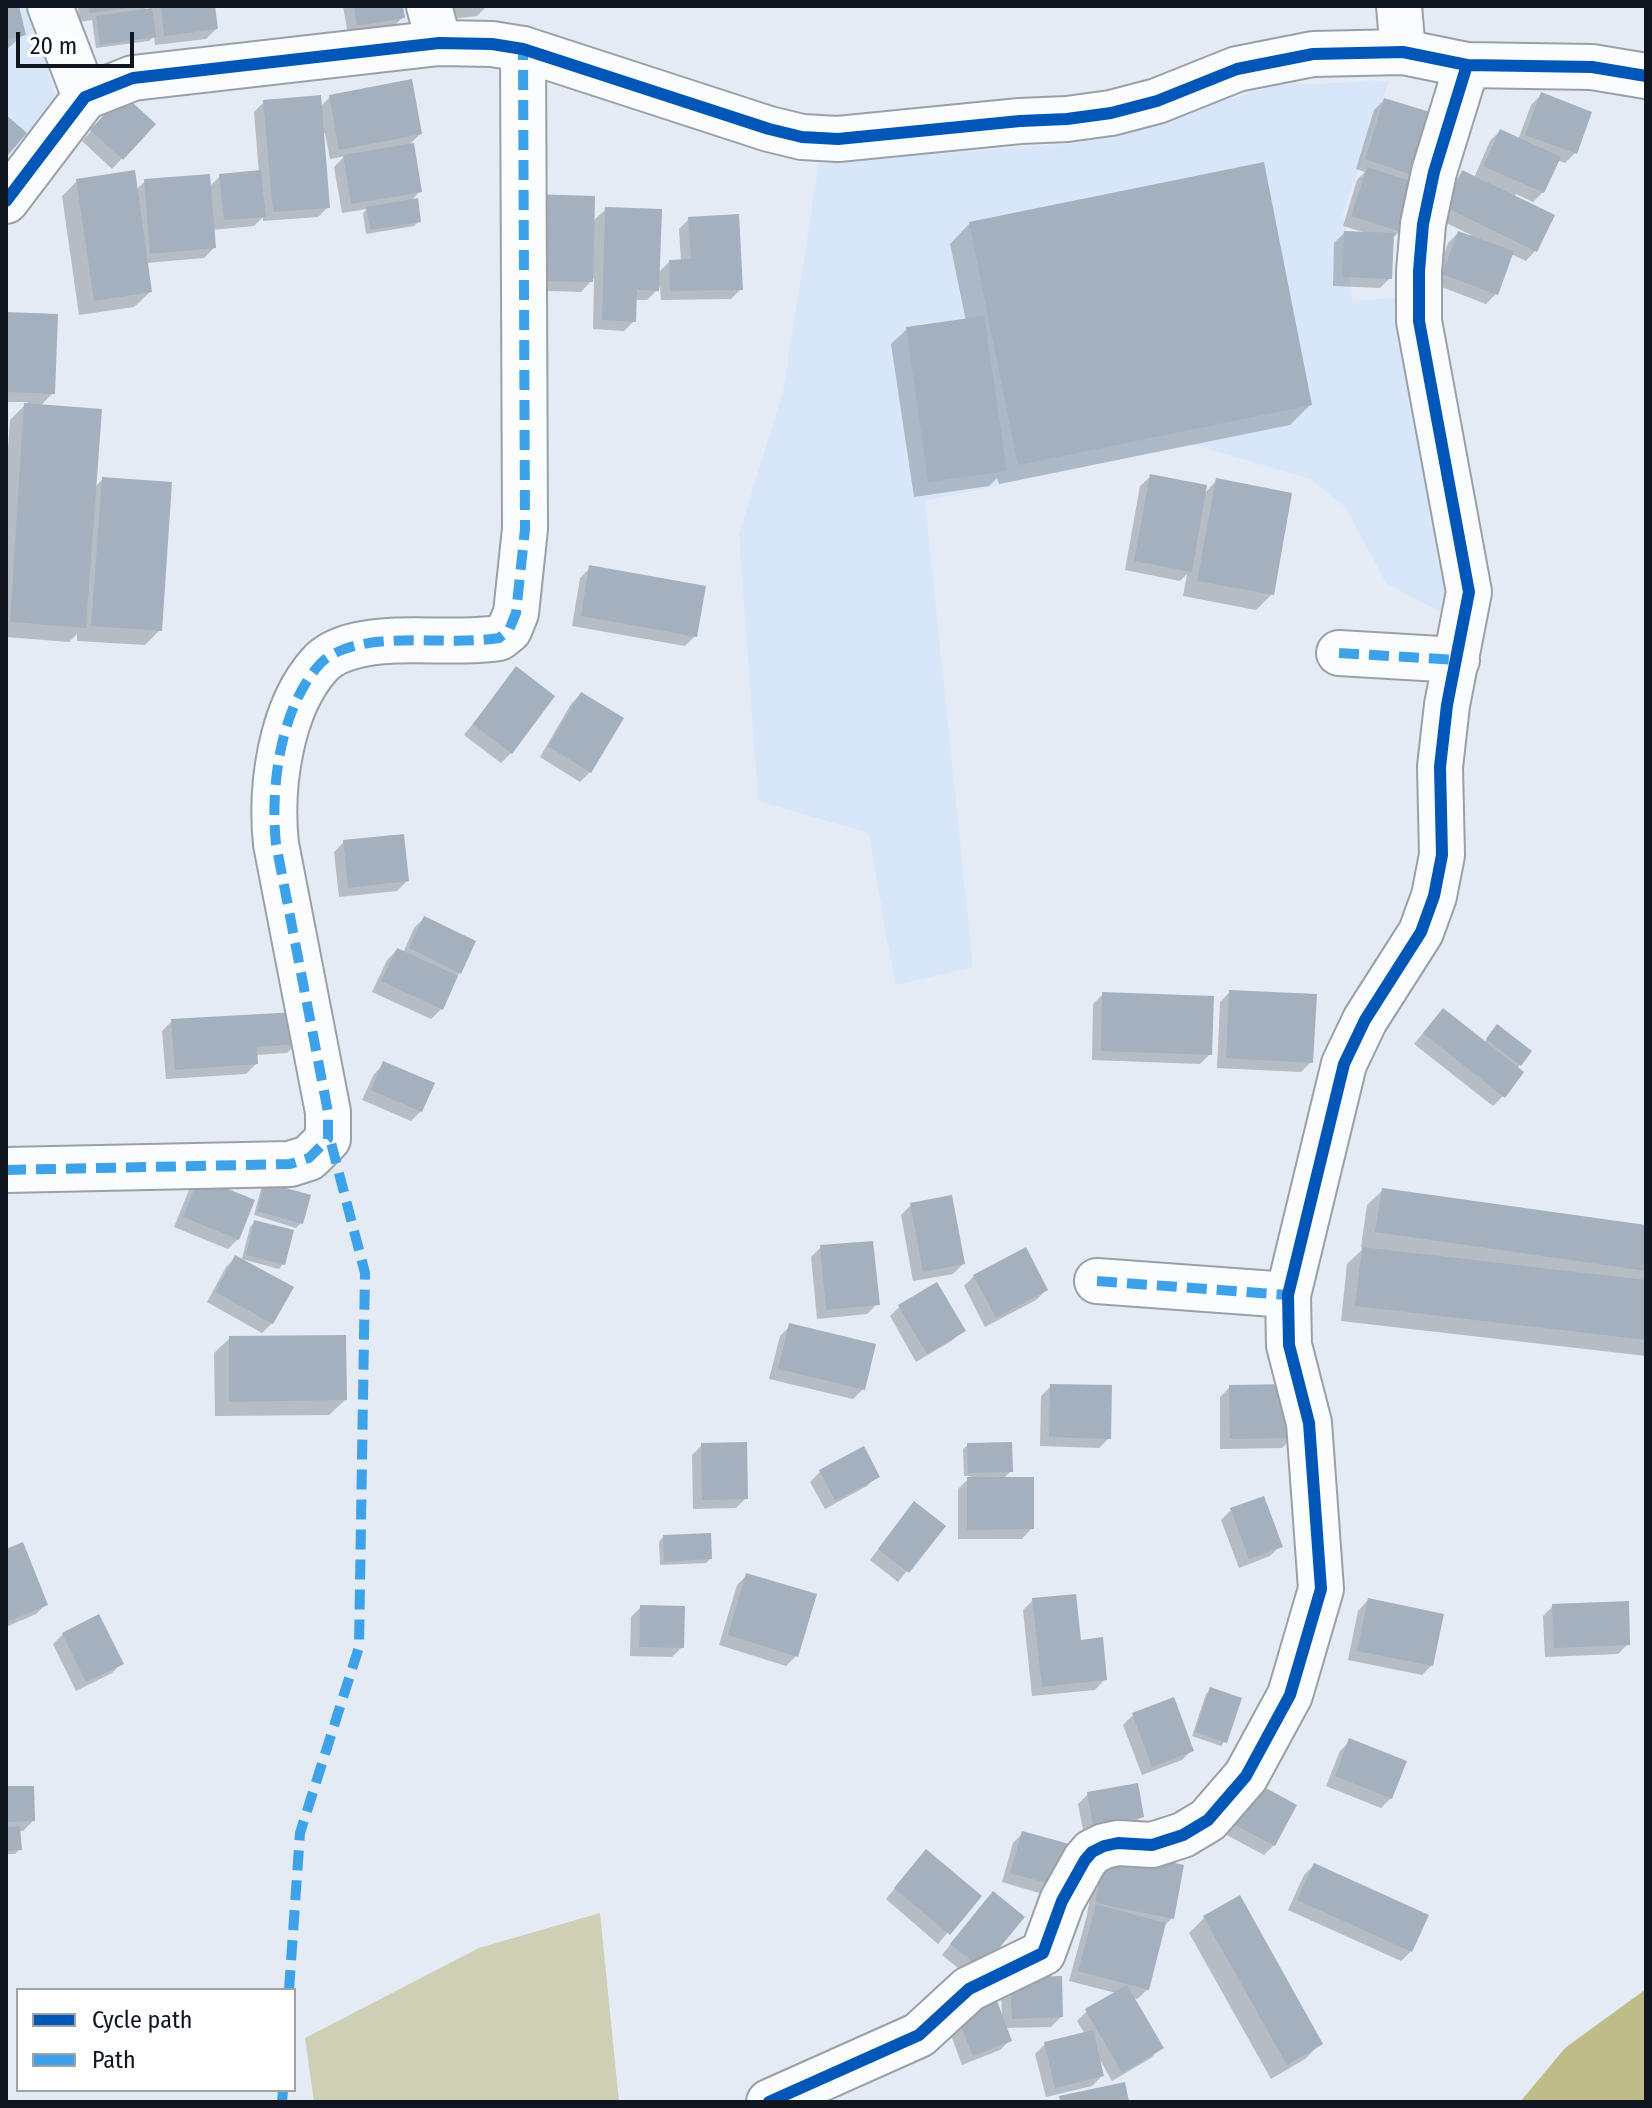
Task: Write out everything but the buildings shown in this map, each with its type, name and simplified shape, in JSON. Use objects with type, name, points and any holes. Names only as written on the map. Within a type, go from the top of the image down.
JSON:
[{"type":"street","points":[[50,6],[85,97]]},
{"type":"street","points":[[1399,6],[1403,52]]},
{"type":"street","points":[[6,201],[85,97],[133,78],[434,25],[492,44],[523,49],[769,129],[802,137],[838,139],[1111,113],[1157,101],[1237,69],[1313,54],[1403,52],[1467,65],[1592,67],[1646,76]]},
{"type":"street","points":[[6,1170],[290,1164],[309,1158],[328,1139],[328,1112],[276,844],[273,813],[276,774],[293,706],[320,664],[333,654],[357,646],[398,640],[499,638],[513,623],[525,529],[523,49]]},
{"type":"street","points":[[769,2102],[919,2035],[969,1989],[1043,1953],[1062,1901],[1092,1852],[1118,1843],[1152,1845],[1183,1835],[1208,1820],[1246,1776],[1290,1695],[1321,1589],[1309,1423],[1289,1345],[1288,1295],[1344,1064],[1365,1020],[1421,932],[1434,896],[1442,855],[1440,767],[1447,705],[1469,592],[1419,321],[1419,271],[1423,224],[1434,172],[1467,65]]},
{"type":"street","points":[[1339,653],[1457,660]]},
{"type":"street","points":[[1097,1281],[1288,1295]]},
{"type":"shaded area","points":[[6,6],[32,6],[59,114],[6,178]]},
{"type":"shaded area","points":[[1389,81],[1343,214],[1352,301],[1408,297],[1456,620],[1386,583],[1346,508],[1311,479],[1191,444],[925,501],[973,967],[895,985],[869,833],[758,801],[739,534],[783,392],[819,163],[1079,143],[1278,85]]},
{"type":"shaded area","points":[[1646,1989],[1646,2102],[1520,2102],[1565,2048]]},
{"type":"green space","points":[[600,1913],[619,2102],[314,2102],[305,2038],[479,1948]]},
{"type":"marked path","points":[[6,1170],[290,1164],[309,1158],[328,1139],[328,1112],[276,844],[275,798],[281,750],[295,703],[306,682],[320,664],[333,654],[375,642],[499,638],[509,630],[516,613],[525,529],[523,49]]},
{"type":"marked path","points":[[1339,653],[1457,660]]},
{"type":"marked path","points":[[289,1988],[300,1833],[359,1647],[365,1273],[329,1135]]},
{"type":"marked path","points":[[1097,1281],[1288,1295]]},
{"type":"marked path","points":[[282,2102],[283,2092]]},
{"type":"cycle path","points":[[6,201],[85,97],[133,78],[439,43],[492,44],[523,49],[769,129],[802,137],[838,139],[1111,113],[1157,101],[1237,69],[1313,54],[1403,52],[1467,65],[1592,67],[1646,76]]},
{"type":"cycle path","points":[[769,2102],[919,2035],[969,1989],[1043,1953],[1062,1901],[1092,1852],[1118,1843],[1152,1845],[1183,1835],[1208,1820],[1246,1776],[1290,1695],[1321,1589],[1309,1423],[1289,1345],[1288,1295],[1344,1064],[1365,1020],[1421,932],[1434,896],[1442,855],[1440,767],[1447,705],[1469,592],[1419,321],[1419,271],[1423,224],[1434,172],[1467,65]]}]
